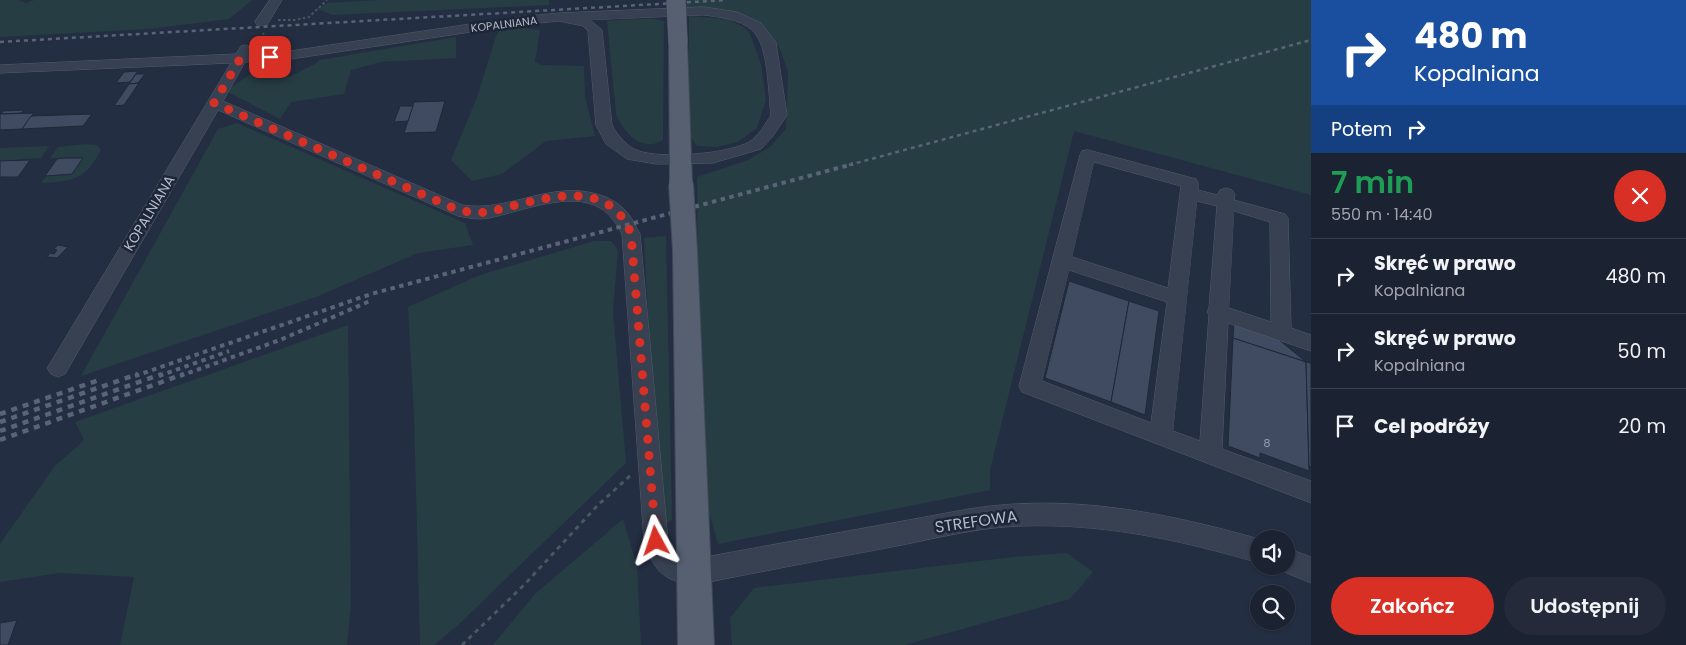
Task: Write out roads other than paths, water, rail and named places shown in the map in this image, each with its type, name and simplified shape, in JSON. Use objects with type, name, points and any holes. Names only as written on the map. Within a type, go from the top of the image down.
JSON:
[{"type":"main road","points":[[676,0],[696,645]]},
{"type":"street","points":[[263,21],[276,0]]},
{"type":"street","points":[[704,11],[732,15],[756,26],[769,43],[779,115],[768,133],[755,145],[707,159],[656,158],[633,154],[612,140],[604,125],[595,30],[587,23],[559,17],[704,11]]},
{"type":"street","name":"KOPALNIANA","points":[[0,69],[245,50],[320,51],[489,25],[559,17]]},
{"type":"street","name":"KOPALNIANA","points":[[58,368],[245,50]]},
{"type":"street","points":[[214,103],[458,210],[474,213],[488,212],[567,195],[587,195],[604,202],[618,211],[628,225],[631,234],[656,541],[663,560],[674,570],[694,572]]},
{"type":"street","points":[[1161,436],[1190,183],[1088,154],[1030,386],[1210,455],[1311,492]]},
{"type":"street","points":[[1189,193],[1226,198],[1279,218],[1281,334]]},
{"type":"street","points":[[1210,455],[1217,312],[1226,198]]},
{"type":"street","points":[[1062,261],[1177,298]]},
{"type":"street","points":[[1217,312],[1311,344]]},
{"type":"street","name":"STREFOWA","points":[[694,572],[976,519],[1034,514],[1097,516],[1153,524],[1212,537],[1250,548]]},
{"type":"street","points":[[1295,564],[1311,570]]},
{"type":"railway","points":[[0,42],[727,0]]},
{"type":"railway","points":[[849,165],[1311,40]]},
{"type":"railway","points":[[135,376],[371,294],[853,164]]},
{"type":"railway","points":[[180,376],[280,340],[370,301]]},
{"type":"railway","points":[[159,376],[229,351]]},
{"type":"railway","points":[[0,422],[138,374]]},
{"type":"railway","points":[[0,431],[162,374]]},
{"type":"railway","points":[[0,440],[184,374]]},
{"type":"railway","points":[[0,414],[102,379]]}]
